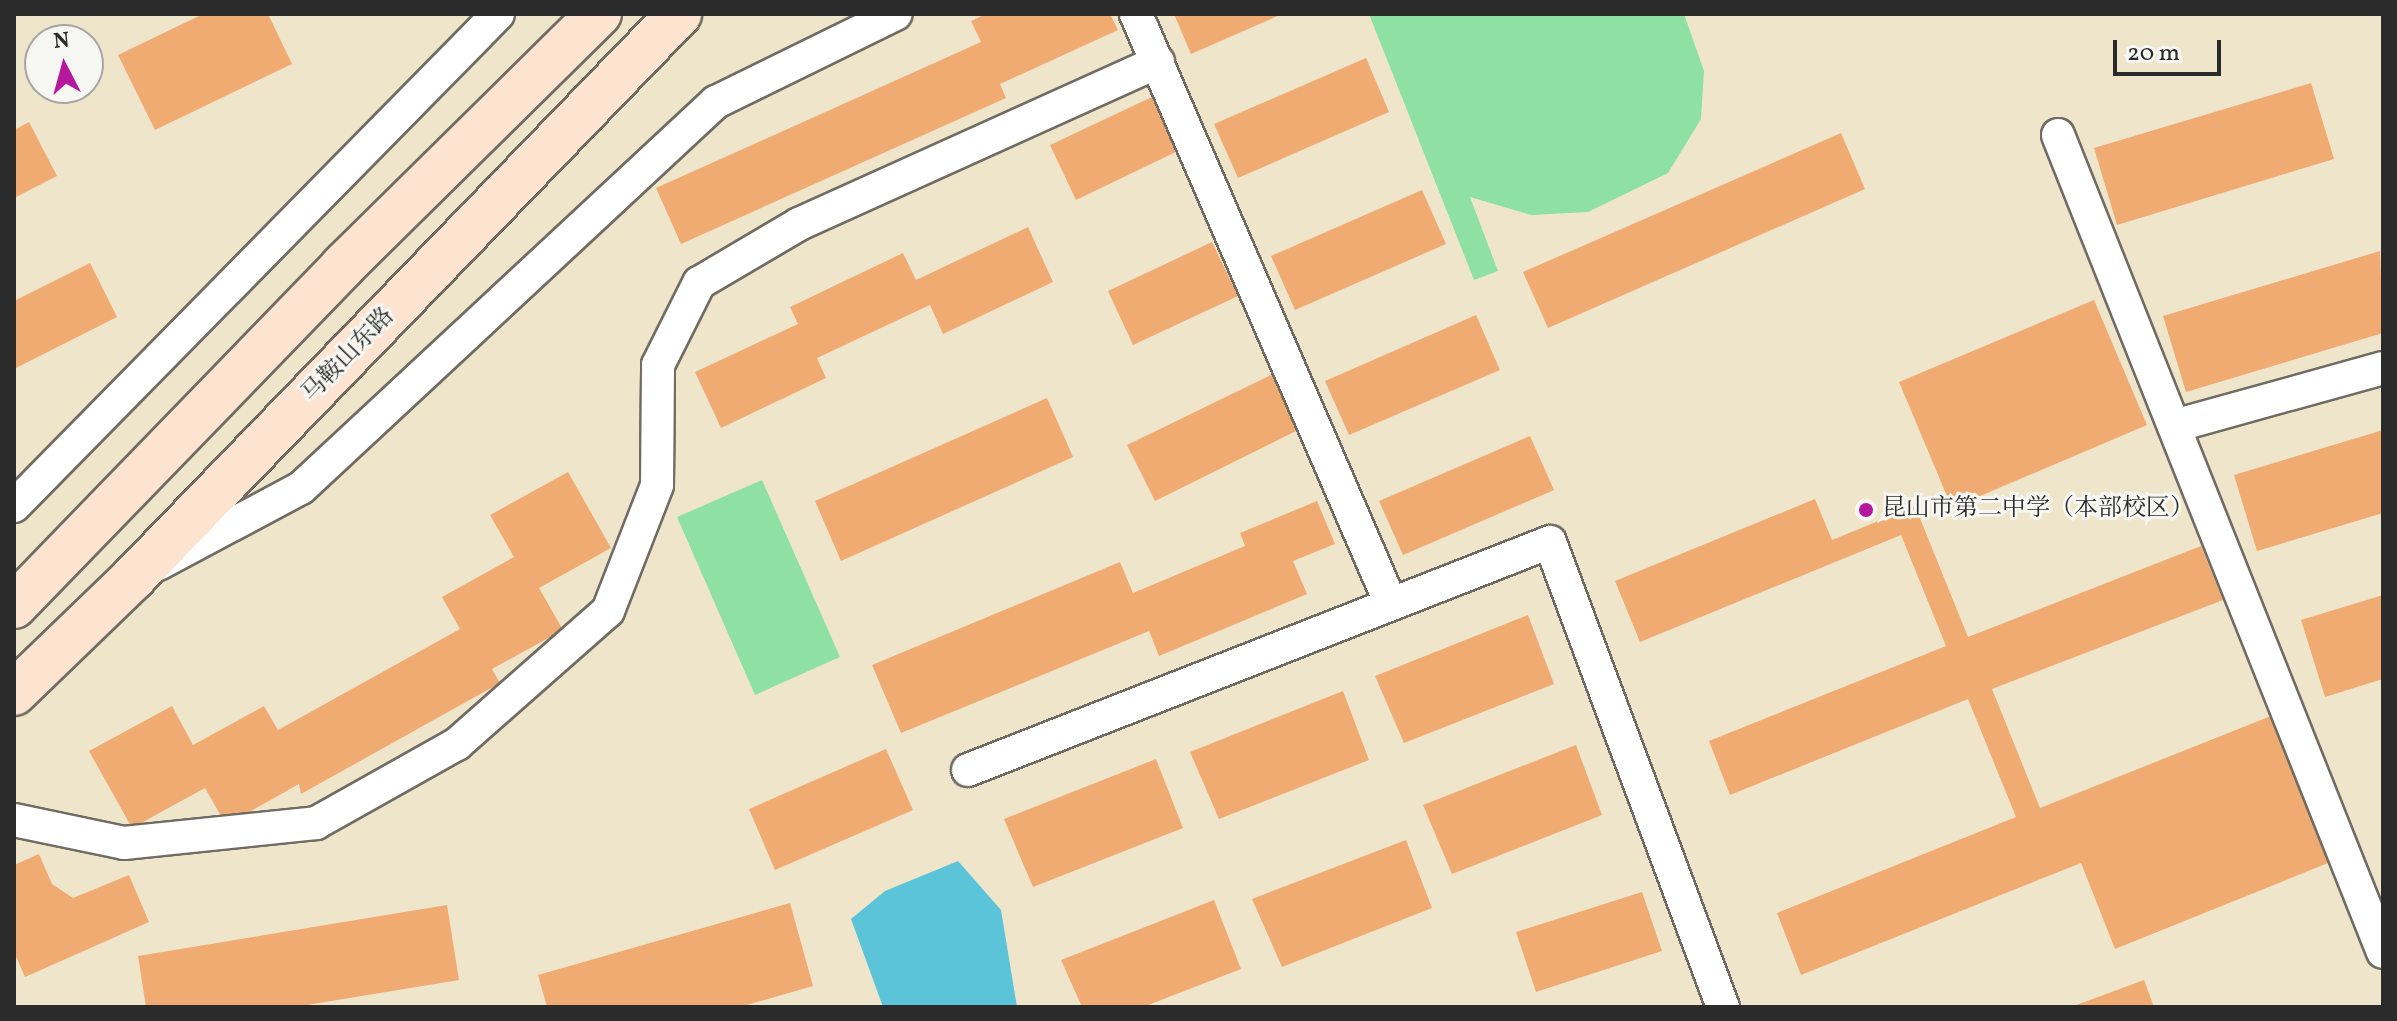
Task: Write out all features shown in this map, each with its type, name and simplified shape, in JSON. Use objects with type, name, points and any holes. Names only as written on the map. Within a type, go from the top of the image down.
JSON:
[{"type":"main road","points":[[14,606],[342,267],[599,14]]},
{"type":"main road","name":"马鞍山东路","points":[[14,693],[134,577],[679,14]]},
{"type":"street","points":[[134,577],[301,488],[716,102],[896,14]]},
{"type":"street","points":[[1136,14],[1391,604]]},
{"type":"street","points":[[14,506],[494,16]]},
{"type":"street","points":[[14,820],[124,843],[316,823],[457,744],[608,611],[657,485],[658,365],[699,283],[799,224],[1158,62]]},
{"type":"street","points":[[2058,135],[2383,952]]},
{"type":"street","points":[[2174,426],[2383,368]]},
{"type":"street","points":[[968,770],[1550,542],[1723,1007]]},
{"type":"green space","points":[[1369,14],[1684,14],[1704,71],[1701,119],[1668,173],[1588,212],[1531,215],[1470,197],[1498,271],[1474,280]]},
{"type":"green space","points":[[762,480],[840,657],[755,695],[677,517]]},
{"type":"water","points":[[958,861],[1001,910],[1017,1007],[883,1007],[851,919],[885,891]]},
{"type":"building","points":[[203,14],[268,14],[292,64],[155,130],[118,55]]},
{"type":"building","points":[[986,14],[1110,14],[1118,30],[1000,84],[1006,98],[681,244],[656,188],[981,42],[971,21]]},
{"type":"building","points":[[1174,14],[1282,14],[1191,54]]},
{"type":"building","points":[[1366,58],[1389,112],[1238,178],[1214,124]]},
{"type":"building","points":[[2311,83],[2334,159],[2117,225],[2094,148]]},
{"type":"building","points":[[1154,96],[1180,150],[1076,200],[1050,145]]},
{"type":"building","points":[[29,122],[57,176],[14,198],[14,130]]},
{"type":"building","points":[[1841,133],[1865,189],[1548,328],[1523,272]]},
{"type":"building","points":[[1422,190],[1446,244],[1295,310],[1271,256]]},
{"type":"building","points":[[1028,227],[1053,282],[943,334],[930,305],[817,358],[826,378],[721,428],[695,372],[798,324],[790,307],[903,253],[916,280]]},
{"type":"building","points":[[1212,242],[1238,296],[1133,345],[1108,291]]},
{"type":"building","points":[[2380,251],[2383,333],[2186,392],[2163,316]]},
{"type":"building","points":[[90,263],[117,317],[14,369],[14,301]]},
{"type":"building","points":[[2094,300],[2147,425],[1952,508],[1899,382]]},
{"type":"building","points":[[1476,315],[1500,370],[1349,435],[1325,381]]},
{"type":"building","points":[[1273,374],[1300,429],[1155,501],[1127,445]]},
{"type":"building","points":[[1047,398],[1073,457],[841,561],[815,501]]},
{"type":"building","points":[[2383,430],[2383,513],[2257,551],[2234,475]]},
{"type":"building","points":[[1530,436],[1554,490],[1403,555],[1379,501]]},
{"type":"building","points":[[568,472],[611,548],[539,588],[563,630],[492,669],[500,683],[301,794],[299,784],[226,825],[205,788],[132,828],[89,751],[172,706],[193,745],[264,706],[278,730],[460,629],[442,597],[514,557],[490,515]]},
{"type":"building","points":[[1815,499],[1832,540],[1915,506],[1968,637],[2201,546],[2223,600],[1992,689],[2040,808],[2276,714],[2333,861],[2115,949],[2081,863],[1801,975],[1777,913],[2016,817],[1968,699],[1730,795],[1709,741],[1946,646],[1901,535],[1640,642],[1615,581]]},
{"type":"building","points":[[1317,501],[1335,544],[1293,561],[1307,594],[1159,656],[1149,631],[901,733],[872,665],[1120,562],[1133,593],[1245,546],[1240,533]]},
{"type":"building","points":[[2383,595],[2383,679],[2325,697],[2301,620]]},
{"type":"building","points":[[1528,615],[1554,684],[1404,743],[1375,676]]},
{"type":"building","points":[[1343,691],[1369,760],[1219,819],[1190,752]]},
{"type":"building","points":[[1576,745],[1602,815],[1452,874],[1423,805]]},
{"type":"building","points":[[886,749],[913,810],[775,870],[749,809]]},
{"type":"building","points":[[1156,759],[1183,828],[1033,887],[1004,819]]},
{"type":"building","points":[[1406,840],[1432,908],[1282,967],[1252,899]]},
{"type":"building","points":[[39,854],[52,884],[73,898],[129,875],[149,922],[25,977],[14,952],[14,865]]},
{"type":"building","points":[[1642,892],[1662,951],[1536,992],[1516,932]]},
{"type":"building","points":[[1214,900],[1241,969],[1143,1007],[1082,1007],[1061,960]]},
{"type":"building","points":[[790,903],[813,986],[740,1007],[547,1007],[538,975]]},
{"type":"building","points":[[447,905],[459,980],[295,1007],[146,1007],[138,956]]},
{"type":"building","points":[[2144,980],[2154,1007],[2071,1007]]},
{"type":"place","name":"昆山市第二中学（本部校区）","points":[[1866,510]]}]
